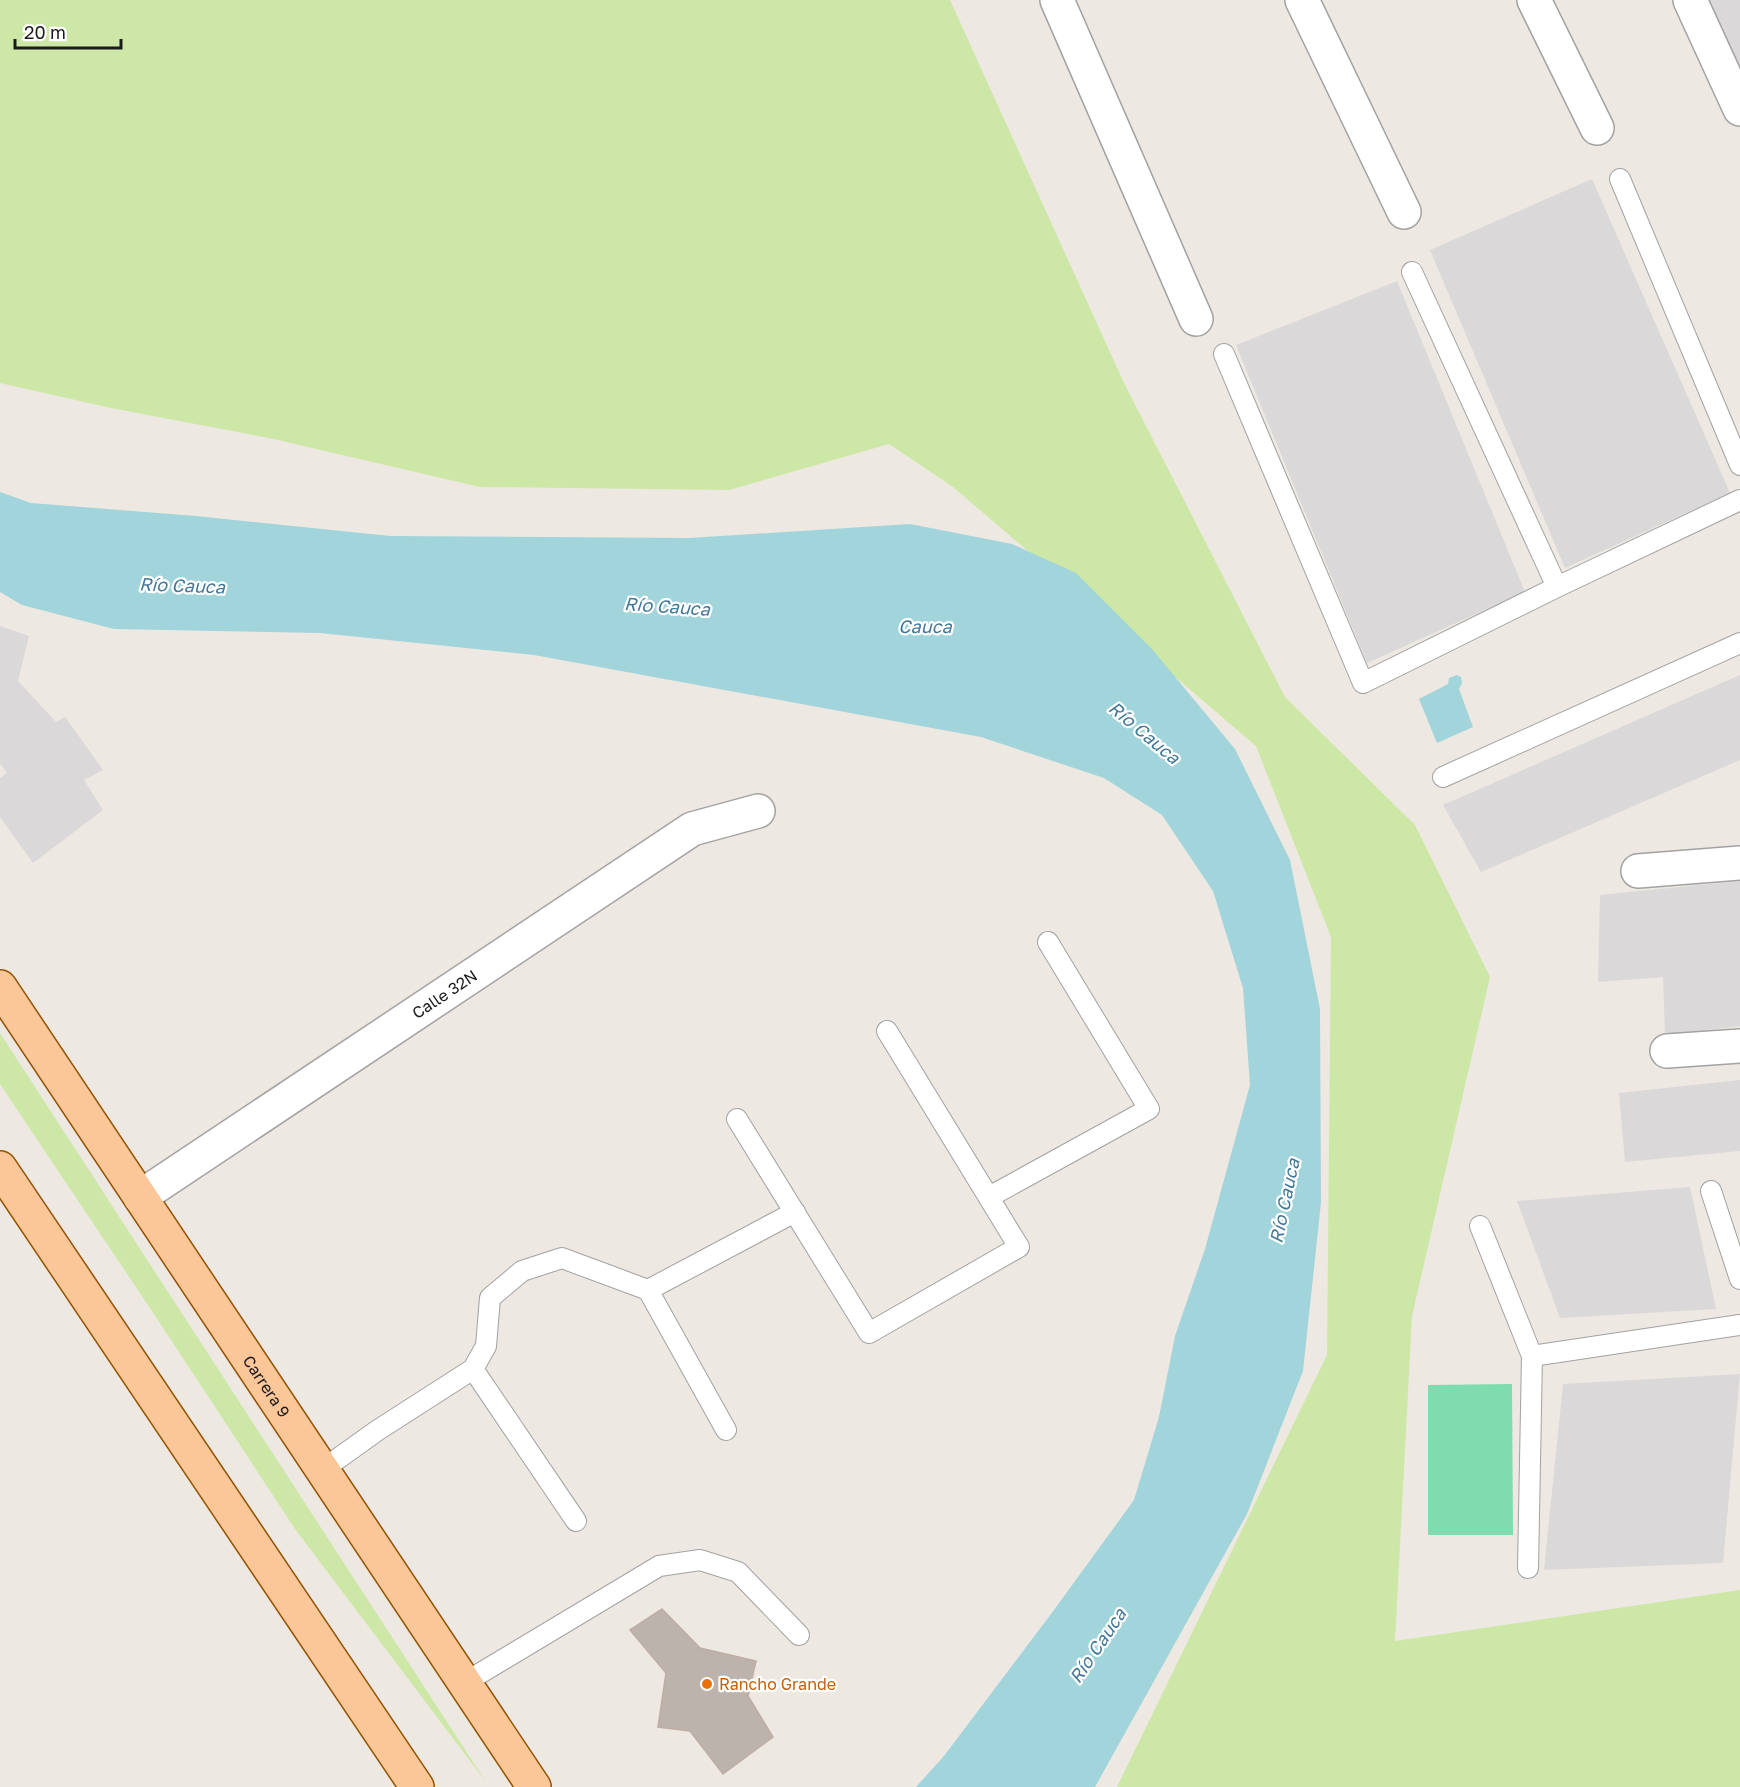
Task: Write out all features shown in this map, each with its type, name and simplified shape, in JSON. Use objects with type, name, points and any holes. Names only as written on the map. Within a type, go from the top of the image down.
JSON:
[{"type":"main road","name":"Carrera 9","points":[[0,987],[464,1683],[527,1783]]},
{"type":"main road","points":[[0,1167],[417,1787]]},
{"type":"main road","points":[[397,1756],[428,1787]]},
{"type":"street","points":[[1057,0],[1196,319]]},
{"type":"street","points":[[1302,0],[1404,212]]},
{"type":"street","points":[[1534,0],[1597,128]]},
{"type":"street","points":[[1690,0],[1740,109]]},
{"type":"street","name":"Calle 32N","points":[[140,1197],[692,829],[758,811]]},
{"type":"street","points":[[1638,871],[1740,863]]},
{"type":"street","points":[[1667,1051],[1740,1046]]},
{"type":"lane","points":[[1620,179],[1740,465]]},
{"type":"lane","points":[[1412,272],[1557,587]]},
{"type":"lane","points":[[1224,354],[1363,683],[1740,500]]},
{"type":"lane","points":[[1443,777],[1740,643]]},
{"type":"lane","points":[[989,1197],[1149,1109],[1048,942]]},
{"type":"lane","points":[[737,1119],[869,1333],[1018,1247],[887,1031]]},
{"type":"lane","points":[[1711,1191],[1740,1279]]},
{"type":"lane","points":[[648,1290],[795,1212]]},
{"type":"lane","points":[[1480,1226],[1532,1356],[1528,1568]]},
{"type":"lane","points":[[322,1470],[378,1430],[473,1369],[486,1346],[490,1298],[522,1271],[562,1258],[648,1290],[726,1430]]},
{"type":"lane","points":[[1532,1356],[1740,1325]]},
{"type":"lane","points":[[473,1369],[576,1521]]},
{"type":"lane","points":[[464,1683],[659,1566],[700,1560],[738,1572],[799,1635]]},
{"type":"shaded area","points":[[1706,0],[1740,0],[1740,79]]},
{"type":"shaded area","points":[[1592,179],[1730,493],[1565,568],[1430,250]]},
{"type":"shaded area","points":[[1397,281],[1525,592],[1367,663],[1236,345]]},
{"type":"shaded area","points":[[0,626],[29,636],[18,681],[56,722],[65,717],[103,770],[84,780],[103,810],[33,863],[0,817],[0,778],[7,773],[0,763]]},
{"type":"shaded area","points":[[1740,675],[1740,760],[1481,872],[1443,805]]},
{"type":"shaded area","points":[[1740,881],[1740,1026],[1665,1035],[1663,977],[1598,982],[1600,895]]},
{"type":"shaded area","points":[[1740,1080],[1740,1151],[1625,1162],[1619,1093]]},
{"type":"shaded area","points":[[1690,1187],[1716,1309],[1560,1318],[1517,1201]]},
{"type":"shaded area","points":[[1740,1374],[1723,1563],[1544,1570],[1563,1384]]},
{"type":"green space","points":[[0,0],[950,0],[1124,383],[1285,697],[1415,825],[1490,977],[1412,1316],[1395,1641],[1740,1590],[1740,1787],[1117,1787],[1327,1355],[1331,937],[1256,746],[953,487],[889,444],[729,490],[480,487],[269,438],[111,408],[0,383]]},
{"type":"green space","points":[[0,1033],[486,1782],[295,1529],[0,1084]]},
{"type":"green space","points":[[1512,1384],[1513,1535],[1428,1535],[1428,1385]]},
{"type":"water","name":"Cauca","points":[[0,492],[31,503],[196,516],[390,536],[689,538],[910,524],[1012,544],[1076,573],[1152,649],[1235,749],[1290,860],[1320,1009],[1321,1202],[1303,1371],[1247,1514],[1095,1787],[916,1787],[944,1756],[1134,1500],[1159,1417],[1175,1336],[1205,1249],[1250,1085],[1243,988],[1213,891],[1162,815],[1104,778],[981,737],[534,655],[320,633],[114,629],[22,605],[0,592]]},
{"type":"water","points":[[1457,675],[1461,677],[1462,683],[1459,689],[1473,727],[1437,743],[1419,699],[1448,684],[1449,678]]},
{"type":"building","name":"Rancho Grande","points":[[662,1609],[700,1648],[756,1661],[748,1696],[773,1737],[723,1774],[690,1731],[658,1727],[666,1673],[630,1630]]},
{"type":"place","name":"Rancho Grande","points":[[707,1684]]},
{"type":"water label","name":"Río Cauca","points":[[182,586]]},
{"type":"water label","name":"Río Cauca","points":[[667,607]]},
{"type":"water label","name":"Río Cauca","points":[[1144,733]]},
{"type":"water label","name":"Río Cauca","points":[[1285,1201]]},
{"type":"water label","name":"Río Cauca","points":[[1098,1646]]}]
